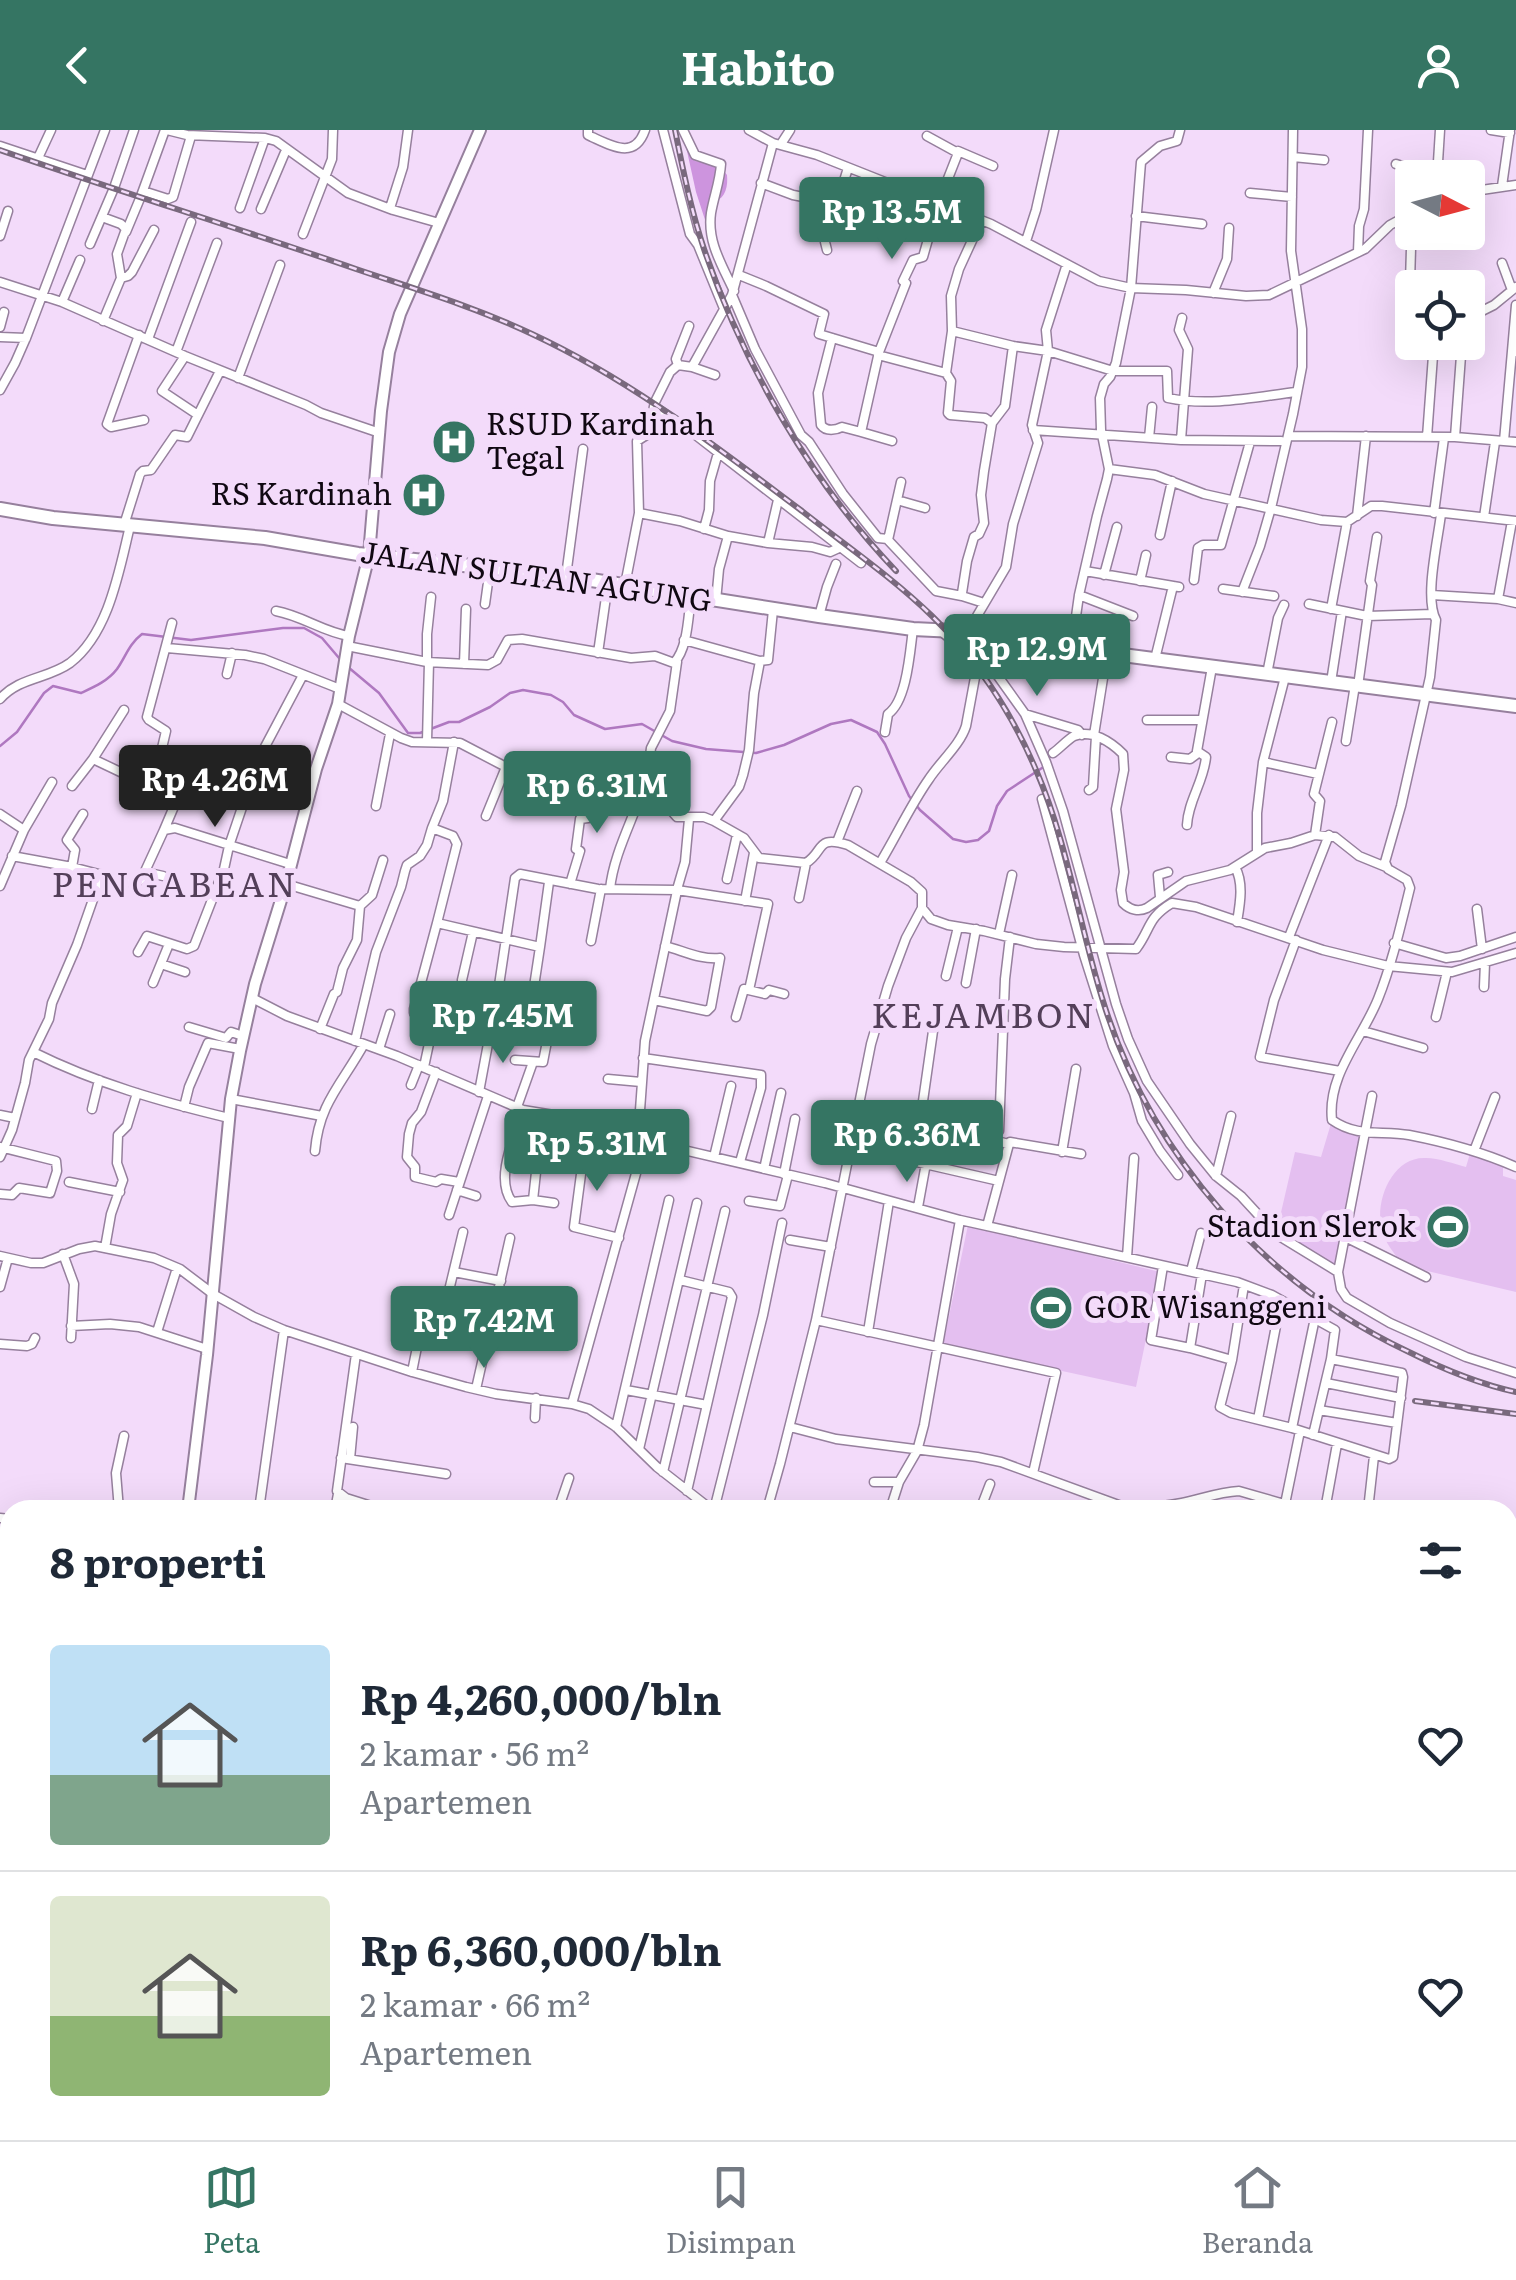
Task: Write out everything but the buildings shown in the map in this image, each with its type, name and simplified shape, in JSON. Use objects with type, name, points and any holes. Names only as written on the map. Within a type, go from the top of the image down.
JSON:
[{"type":"highway","name":"JALAN SULTAN AGUNG","points":[[0,509],[566,576],[774,610],[913,629],[976,632],[1107,653],[1516,706]]},
{"type":"main road","points":[[189,1500],[231,1099],[240,1050],[316,769],[338,704],[369,555],[389,352],[400,314],[480,130]]},
{"type":"street","points":[[38,158],[51,130]]},
{"type":"street","points":[[0,390],[26,338],[105,130]]},
{"type":"street","points":[[90,244],[134,130]]},
{"type":"street","points":[[103,321],[120,278],[117,254],[166,130],[192,136],[276,141],[348,193],[439,223]]},
{"type":"street","points":[[303,234],[332,160],[333,130]]},
{"type":"street","points":[[390,208],[403,167],[408,130]]},
{"type":"street","points":[[588,130],[592,138],[631,148],[640,143],[646,130]]},
{"type":"street","points":[[663,130],[690,234],[725,311]]},
{"type":"street","points":[[683,130],[695,155],[721,164],[711,213],[713,246],[755,349],[801,436],[862,520],[879,539],[888,539],[935,590],[984,602]]},
{"type":"street","points":[[749,130],[981,221],[1099,281],[1131,288],[1269,295],[1358,252],[1395,222]]},
{"type":"street","points":[[692,367],[733,293],[762,183],[777,143],[790,130]]},
{"type":"street","points":[[1026,241],[1054,130]]},
{"type":"street","points":[[1072,646],[1109,469],[1100,398],[1113,371],[1131,288],[1142,159],[1177,140],[1180,130]]},
{"type":"street","points":[[1242,592],[1271,508],[1303,348],[1290,251],[1293,130]]},
{"type":"street","points":[[1358,252],[1368,130]]},
{"type":"street","points":[[1438,160],[1440,130]]},
{"type":"street","points":[[1491,130],[1510,132],[1502,186]]},
{"type":"street","points":[[144,191],[173,197],[192,136]]},
{"type":"street","points":[[927,136],[993,166]]},
{"type":"street","points":[[240,208],[265,138]]},
{"type":"street","points":[[0,146],[87,175]]},
{"type":"street","points":[[260,209],[286,150]]},
{"type":"street","points":[[861,432],[879,354],[904,281],[913,260],[922,258],[958,151]]},
{"type":"street","points":[[1293,157],[1324,160]]},
{"type":"street","points":[[826,250],[825,242],[848,168]]},
{"type":"street","points":[[762,183],[824,201]]},
{"type":"street","points":[[1485,189],[1516,184]]},
{"type":"street","points":[[1250,193],[1292,197]]},
{"type":"street","points":[[0,236],[8,211]]},
{"type":"street","points":[[1136,216],[1202,224]]},
{"type":"street","points":[[102,217],[125,226],[126,232]]},
{"type":"street","points":[[946,374],[953,285],[981,221]]},
{"type":"street","points":[[148,339],[190,222]]},
{"type":"street","points":[[1213,294],[1227,259],[1229,228]]},
{"type":"street","points":[[120,278],[132,272],[154,230]]},
{"type":"street","points":[[198,415],[162,391],[180,354],[217,243]]},
{"type":"street","points":[[62,302],[80,260]]},
{"type":"street","points":[[1485,310],[1514,288],[1502,263]]},
{"type":"street","points":[[976,632],[977,616],[1006,567],[1038,443],[1033,430],[1048,350],[1046,330],[1067,264]]},
{"type":"street","points":[[238,378],[280,265]]},
{"type":"street","points":[[738,275],[824,314],[818,334],[946,374],[951,381],[949,415],[985,418],[992,424]]},
{"type":"street","points":[[0,283],[62,302],[321,414],[380,432]]},
{"type":"street","points":[[1484,517],[1514,351],[1516,305]]},
{"type":"street","points":[[0,327],[4,312]]},
{"type":"street","points":[[1181,440],[1188,349],[1179,330],[1182,318]]},
{"type":"street","points":[[678,365],[676,359],[689,326]]},
{"type":"street","points":[[952,331],[1048,350],[1113,371],[1168,371],[1168,398],[1184,402],[1296,392]]},
{"type":"street","points":[[138,335],[107,424],[111,428],[144,420]]},
{"type":"street","points":[[0,337],[26,338]]},
{"type":"street","points":[[832,338],[819,388],[821,425],[892,441]]},
{"type":"street","points":[[962,596],[974,537],[984,523],[980,491],[992,424],[1005,406],[1013,346]]},
{"type":"street","points":[[1426,437],[1432,360]]},
{"type":"street","points":[[1454,438],[1460,360]]},
{"type":"street","points":[[625,585],[640,513],[636,445],[650,428],[670,372],[678,365],[715,375]]},
{"type":"street","points":[[0,699],[20,683],[70,662],[84,648],[107,611],[140,474],[151,470],[175,435],[187,437],[220,371]]},
{"type":"street","points":[[655,407],[861,562]]},
{"type":"street","points":[[1150,438],[1152,407]]},
{"type":"street","points":[[1033,430],[1250,442],[1366,436],[1516,442]]},
{"type":"street","points":[[1357,516],[1366,436]]},
{"type":"street","points":[[1386,867],[1426,695],[1435,632],[1432,595],[1444,438]]},
{"type":"street","points":[[1194,580],[1198,548],[1221,545],[1250,442]]},
{"type":"street","points":[[566,576],[583,450]]},
{"type":"street","points":[[704,529],[718,453]]},
{"type":"street","points":[[1109,469],[1155,475],[1204,494],[1321,520],[1347,522],[1370,506],[1382,506],[1514,521],[1498,599]]},
{"type":"street","points":[[888,539],[900,482]]},
{"type":"street","points":[[1160,534],[1172,482]]},
{"type":"street","points":[[768,543],[778,500]]},
{"type":"street","points":[[897,500],[924,508]]},
{"type":"street","points":[[640,513],[768,543],[830,552],[841,547]]},
{"type":"street","points":[[1331,609],[1347,522]]},
{"type":"street","points":[[1104,575],[1116,527]]},
{"type":"street","points":[[716,601],[728,536]]},
{"type":"street","points":[[1346,741],[1377,537]]},
{"type":"street","points":[[1140,581],[1146,555]]},
{"type":"street","points":[[819,616],[836,564]]},
{"type":"street","points":[[484,604],[490,568]]},
{"type":"street","points":[[1085,571],[1176,587],[1154,659]]},
{"type":"street","points":[[598,653],[608,583]]},
{"type":"street","points":[[1223,589],[1274,596]]},
{"type":"street","points":[[1080,595],[1133,616]]},
{"type":"street","points":[[1432,595],[1516,603]]},
{"type":"street","points":[[426,739],[431,596]]},
{"type":"street","points":[[650,756],[673,701],[691,597]]},
{"type":"street","points":[[1309,604],[1367,616],[1433,614]]},
{"type":"street","points":[[1267,674],[1284,605]]},
{"type":"street","points":[[464,664],[466,609]]},
{"type":"street","points":[[684,640],[768,660],[774,610]]},
{"type":"street","points":[[276,611],[296,615],[336,634],[348,646],[428,662],[493,664],[508,640],[514,638],[677,662]]},
{"type":"street","points":[[1331,682],[1342,611]]},
{"type":"street","points":[[884,732],[888,714],[896,708],[904,685],[913,629]]},
{"type":"street","points":[[880,864],[909,808],[963,734],[976,672],[954,642],[939,630]]},
{"type":"street","points":[[158,766],[166,731],[147,716],[169,636],[264,659],[340,688]]},
{"type":"street","points":[[998,636],[996,672],[1024,714],[1047,765],[1123,1025],[1147,1082],[1216,1176],[1276,1234],[1338,1272]]},
{"type":"street","points":[[227,674],[232,652]]},
{"type":"street","points":[[1089,790],[1093,787],[1095,738],[1107,653]]},
{"type":"street","points":[[714,820],[738,787],[748,753],[760,661]]},
{"type":"street","points":[[1188,825],[1205,770],[1206,758],[1196,751],[1212,667]]},
{"type":"street","points":[[138,952],[147,936],[187,948],[194,946],[224,869],[258,760],[304,675]]},
{"type":"street","points":[[1257,851],[1256,814],[1263,762],[1285,677]]},
{"type":"street","points":[[338,704],[390,734],[412,742],[454,742],[536,778],[566,782],[582,777],[644,790],[661,799],[677,817],[714,820],[748,842],[764,860],[806,863],[820,846],[837,842],[852,846],[919,888],[922,908],[906,938],[869,1054],[816,1320],[769,1500]]},
{"type":"street","points":[[72,786],[124,710]]},
{"type":"street","points":[[1024,714],[1078,730],[1082,735]]},
{"type":"street","points":[[1147,720],[1202,720]]},
{"type":"street","points":[[1316,835],[1320,800],[1314,794],[1332,722]]},
{"type":"street","points":[[376,806],[390,734]]},
{"type":"street","points":[[1054,754],[1082,735],[1118,748],[1124,757],[1116,809],[1126,906],[1141,910],[1184,904],[1323,950],[1447,972],[1516,953]]},
{"type":"street","points":[[320,1029],[343,968],[369,939],[401,887],[407,866],[427,845],[443,801],[454,742]]},
{"type":"street","points":[[1171,757],[1190,759],[1198,753]]},
{"type":"street","points":[[93,758],[135,779],[182,789]]},
{"type":"street","points":[[1263,762],[1318,774]]},
{"type":"street","points":[[486,816],[506,766]]},
{"type":"street","points":[[590,941],[648,770]]},
{"type":"street","points":[[12,856],[139,882],[186,778]]},
{"type":"street","points":[[570,884],[580,851],[576,848],[580,818],[588,818],[600,780]]},
{"type":"street","points":[[0,886],[24,830],[52,782]]},
{"type":"street","points":[[564,804],[566,782]]},
{"type":"street","points":[[837,842],[857,791]]},
{"type":"street","points":[[1042,799],[1107,1028],[1134,1093],[1138,1113],[1178,1175]]},
{"type":"street","points":[[0,814],[24,830]]},
{"type":"street","points":[[72,867],[75,850],[67,840],[83,814]]},
{"type":"street","points":[[572,1404],[642,1140],[642,1058],[685,862],[689,819]]},
{"type":"street","points":[[412,1085],[434,1020],[417,1015],[414,1009],[457,844],[453,836],[432,828]]},
{"type":"street","points":[[164,830],[181,829],[290,864]]},
{"type":"street","points":[[727,879],[737,835]]},
{"type":"street","points":[[922,908],[931,919],[1048,946],[1136,949],[1158,905],[1186,881],[1236,870],[1257,851],[1316,835],[1328,839],[1386,867],[1409,884],[1380,996],[1340,1071],[1330,1110],[1332,1120],[1366,1134],[1405,1134],[1516,1167]]},
{"type":"street","points":[[1328,839],[1292,938],[1260,1057],[1340,1071]]},
{"type":"street","points":[[745,900],[754,853]]},
{"type":"street","points":[[360,906],[372,895],[383,860]]},
{"type":"street","points":[[799,898],[806,863]]},
{"type":"street","points":[[1236,870],[1237,922]]},
{"type":"street","points":[[145,872],[163,876]]},
{"type":"street","points":[[1158,905],[1158,875],[1168,872]]},
{"type":"street","points":[[0,1194],[12,1196],[18,1188],[50,1193],[56,1161],[1,1151],[15,1118],[27,1067],[49,1019],[102,874]]},
{"type":"street","points":[[514,1060],[544,1062],[548,1032],[494,1019],[515,878],[520,874],[606,889],[677,890],[770,906],[749,990]]},
{"type":"street","points":[[999,934],[1012,875]]},
{"type":"street","points":[[528,1026],[552,880]]},
{"type":"street","points":[[286,884],[360,906]]},
{"type":"street","points":[[314,1152],[322,1116],[333,1091],[353,1065],[360,1042],[369,939],[360,906]]},
{"type":"street","points":[[1478,910],[1482,949]]},
{"type":"street","points":[[437,923],[540,948]]},
{"type":"street","points":[[946,976],[958,927]]},
{"type":"street","points":[[966,983],[976,929]]},
{"type":"street","points":[[462,980],[473,932]]},
{"type":"street","points":[[999,1131],[1010,936]]},
{"type":"street","points":[[1394,946],[1446,958],[1516,937]]},
{"type":"street","points":[[153,983],[169,944]]},
{"type":"street","points":[[654,1000],[707,1010],[711,1006],[720,958],[702,958],[665,946]]},
{"type":"street","points":[[161,964],[185,972]]},
{"type":"street","points":[[1484,987],[1485,964]]},
{"type":"street","points":[[1436,1017],[1447,972]]},
{"type":"street","points":[[736,1017],[742,990],[784,994]]},
{"type":"street","points":[[252,998],[287,1016],[379,1049],[520,1109],[578,1119],[642,1140],[960,1220],[1191,1271],[1281,1300],[1335,1330],[1314,1435]]},
{"type":"street","points":[[379,1049],[390,1014]]},
{"type":"street","points":[[920,1122],[934,1024]]},
{"type":"street","points":[[189,1026],[226,1038],[232,1032],[244,1036]]},
{"type":"street","points":[[1364,1031],[1423,1048]]},
{"type":"street","points":[[450,1215],[484,1094],[490,1032]]},
{"type":"street","points":[[184,1107],[208,1043],[240,1050]]},
{"type":"street","points":[[33,1052],[137,1093],[229,1118]]},
{"type":"street","points":[[642,1058],[761,1074],[761,1088],[740,1162]]},
{"type":"street","points":[[533,1062],[505,1171],[507,1196],[512,1202],[554,1202]]},
{"type":"street","points":[[1062,1152],[1076,1068]]},
{"type":"street","points":[[436,1072],[408,1134],[407,1156],[415,1166],[415,1177],[436,1182],[441,1179],[476,1196]]},
{"type":"street","points":[[608,1079],[641,1082]]},
{"type":"street","points":[[92,1109],[100,1080]]},
{"type":"street","points":[[714,1157],[731,1086]]},
{"type":"street","points":[[106,1248],[122,1180],[118,1135],[128,1126],[137,1093]]},
{"type":"street","points":[[764,1168],[781,1093]]},
{"type":"street","points":[[1372,1096],[1338,1272],[1341,1289],[1348,1298],[1390,1323],[1466,1358],[1516,1373]]},
{"type":"street","points":[[1474,1152],[1495,1097]]},
{"type":"street","points":[[231,1099],[322,1116]]},
{"type":"street","points":[[860,1108],[1080,1154]]},
{"type":"street","points":[[0,1115],[15,1118]]},
{"type":"street","points":[[1216,1176],[1230,1116]]},
{"type":"street","points":[[532,1200],[543,1149],[557,1149],[563,1117]]},
{"type":"street","points":[[749,1201],[780,1206],[796,1119]]},
{"type":"street","points":[[918,1207],[933,1125]]},
{"type":"street","points":[[988,1226],[1010,1139]]},
{"type":"street","points":[[585,1144],[574,1228],[619,1238]]},
{"type":"street","points":[[850,1146],[999,1181]]},
{"type":"street","points":[[1127,1257],[1134,1158]]},
{"type":"street","points":[[69,1182],[120,1192]]},
{"type":"street","points":[[616,1426],[669,1200]]},
{"type":"street","points":[[868,1332],[889,1200]]},
{"type":"street","points":[[639,1448],[697,1203]]},
{"type":"street","points":[[663,1472],[725,1211]]},
{"type":"street","points":[[893,1500],[917,1450],[924,1425],[960,1220]]},
{"type":"street","points":[[716,1500],[782,1223]]},
{"type":"street","points":[[446,1302],[462,1232]]},
{"type":"street","points":[[1191,1271],[1200,1232]]},
{"type":"street","points":[[1345,1237],[1426,1277]]},
{"type":"street","points":[[476,1389],[510,1238]]},
{"type":"street","points":[[790,1240],[831,1247]]},
{"type":"street","points":[[0,1287],[5,1261],[43,1264],[65,1259],[88,1247],[154,1258],[177,1268],[254,1317],[284,1330],[476,1389],[589,1409],[616,1426],[697,1499]]},
{"type":"street","points":[[65,1259],[74,1284],[71,1338]]},
{"type":"street","points":[[1163,1266],[1150,1340],[1232,1360]]},
{"type":"street","points":[[157,1332],[177,1268]]},
{"type":"street","points":[[454,1272],[501,1281]]},
{"type":"street","points":[[1190,1348],[1202,1274]]},
{"type":"street","points":[[680,1280],[729,1292],[732,1297],[687,1491]]},
{"type":"street","points":[[1244,1285],[1220,1407],[1389,1459],[1393,1456],[1398,1423],[1402,1373],[1332,1359]]},
{"type":"street","points":[[1258,1419],[1281,1300]]},
{"type":"street","points":[[410,1314],[420,1317],[422,1322],[412,1372]]},
{"type":"street","points":[[1286,1500],[1315,1318]]},
{"type":"street","points":[[816,1320],[1056,1373],[1033,1473]]},
{"type":"street","points":[[71,1326],[110,1324],[157,1332],[207,1349]]},
{"type":"street","points":[[260,1500],[284,1330]]},
{"type":"street","points":[[0,1344],[26,1346],[34,1338]]},
{"type":"street","points":[[337,1500],[354,1427],[356,1354]]},
{"type":"street","points":[[1326,1383],[1401,1398]]},
{"type":"street","points":[[626,1390],[708,1405]]},
{"type":"street","points":[[535,1418],[536,1398]]},
{"type":"street","points":[[1319,1410],[1398,1423]]},
{"type":"street","points":[[790,1427],[836,1439],[978,1456],[1106,1500]]},
{"type":"street","points":[[117,1500],[116,1473],[124,1436]]},
{"type":"street","points":[[1327,1500],[1338,1444]]},
{"type":"street","points":[[1369,1500],[1374,1456]]},
{"type":"street","points":[[345,1458],[446,1474]]},
{"type":"street","points":[[561,1500],[569,1478]]},
{"type":"street","points":[[874,1482],[899,1482]]},
{"type":"street","points":[[984,1500],[990,1484]]},
{"type":"street","points":[[1194,1500],[1239,1492],[1270,1500]]},
{"type":"street","points":[[338,1494],[355,1500]]},
{"type":"street","points":[[1207,1500],[1208,1496]]},
{"type":"street","points":[[1255,1500],[1256,1496]]},
{"type":"shaded area","points":[[685,142],[695,161],[718,164],[727,175],[726,191],[715,202],[707,226],[696,192]]},
{"type":"shaded area","points":[[1332,1120],[1366,1134],[1338,1272],[1276,1234],[1295,1152],[1321,1157]]},
{"type":"shaded area","name":"Stadion Slerok","points":[[1471,1150],[1503,1162],[1503,1176],[1516,1180],[1516,1292],[1402,1265],[1383,1235],[1383,1194],[1404,1164],[1426,1158],[1466,1167]]},
{"type":"shaded area","name":"GOR Wisanggeni","points":[[968,1225],[1160,1272],[1136,1387],[943,1345]]},
{"type":"waterway","points":[[0,746],[17,732],[44,693],[53,686],[81,693],[101,683],[117,669],[142,634],[191,640],[304,628],[322,638],[339,658]]},
{"type":"waterway","points":[[348,667],[379,693],[408,733],[459,722],[510,693],[523,690],[551,695],[574,715],[605,729],[642,724],[672,741],[706,749],[756,753],[851,720],[877,732],[920,810],[953,839],[966,842],[978,840],[989,831],[1007,791],[1045,766]]},
{"type":"railway","points":[[675,130],[704,249],[760,378],[836,500],[896,571]]},
{"type":"railway","points":[[0,150],[445,299],[532,334],[604,372],[672,415],[885,575],[932,616],[963,650],[1004,708],[1026,749],[1057,827],[1103,1001],[1124,1057],[1150,1111],[1182,1161],[1219,1208],[1261,1251],[1356,1324],[1448,1370],[1516,1392]]},
{"type":"railway","points":[[1415,1401],[1516,1414]]},
{"type":"place","name":"RSUD Kardinah Tegal","points":[[454,442]]},
{"type":"place","name":"RS Kardinah","points":[[424,495]]},
{"type":"place","name":"Stadion Slerok","points":[[1448,1227]]},
{"type":"place","name":"GOR Wisanggeni","points":[[1051,1308]]},
{"type":"district","name":"PENGABEAN","points":[[175,885]]},
{"type":"district","name":"KEJAMBON","points":[[984,1016]]}]
